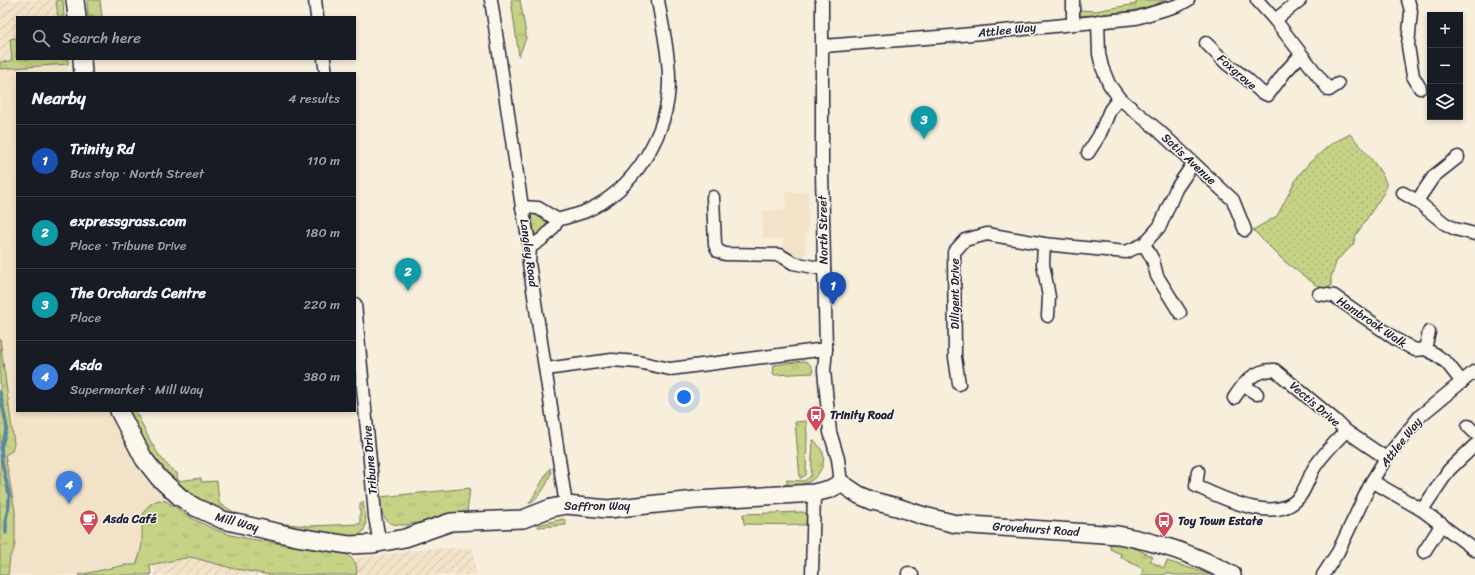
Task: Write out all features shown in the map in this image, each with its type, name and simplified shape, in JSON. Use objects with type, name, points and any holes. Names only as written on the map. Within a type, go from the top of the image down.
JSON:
[{"type":"street","points":[[75,0],[77,16]]},
{"type":"street","points":[[315,0],[318,16]]},
{"type":"street","name":"Langley Road","points":[[491,0],[522,207],[530,248],[529,263],[566,505]]},
{"type":"street","points":[[530,248],[552,230],[558,220],[584,212],[623,185],[646,156],[658,134],[666,106],[669,79],[658,0]]},
{"type":"street","name":"North Street","points":[[822,0],[822,173],[826,349],[824,370],[830,432],[838,459],[840,483]]},
{"type":"street","points":[[1073,0],[1073,24]]},
{"type":"street","name":"Attlee Way","points":[[823,46],[951,36],[1136,18],[1179,6],[1188,0]]},
{"type":"street","points":[[1257,0],[1275,20],[1329,90],[1338,84]]},
{"type":"street","points":[[1275,20],[1300,0]]},
{"type":"street","points":[[1408,0],[1411,11],[1408,46],[1413,76],[1420,88]]},
{"type":"street","name":"Satis Avenue","points":[[1098,21],[1098,40],[1102,67],[1109,84],[1119,98],[1158,130],[1233,200],[1245,230]]},
{"type":"street","name":"Foxgrove","points":[[1206,43],[1227,64],[1246,78],[1261,92],[1268,95],[1285,72],[1301,55]]},
{"type":"street","points":[[82,60],[83,72]]},
{"type":"street","points":[[324,60],[326,72]]},
{"type":"street","points":[[1088,153],[1099,136],[1110,110],[1119,98]]},
{"type":"street","points":[[1417,201],[1434,176],[1458,157]]},
{"type":"street","name":"Diligent Drive","points":[[959,384],[955,357],[954,252],[965,240],[987,234],[1044,244],[1126,252],[1144,244],[1160,226],[1176,189],[1193,164]]},
{"type":"street","points":[[1403,193],[1417,201],[1454,229],[1475,234]]},
{"type":"street","points":[[713,197],[715,245],[718,251],[725,254],[780,255],[793,263],[824,269]]},
{"type":"street","points":[[522,207],[538,208],[558,220]]},
{"type":"street","points":[[1044,244],[1043,264],[1049,297],[1048,316]]},
{"type":"street","points":[[1144,244],[1154,260],[1157,276],[1180,313]]},
{"type":"street","name":"Hambrook Walk","points":[[1319,294],[1334,296],[1397,340],[1415,350],[1425,350],[1435,354],[1447,363],[1462,382]]},
{"type":"street","name":"Tribune Drive","points":[[356,314],[375,517],[380,544]]},
{"type":"street","name":"Hambrook Walk","points":[[1425,350],[1429,332]]},
{"type":"street","points":[[546,369],[612,360],[638,362],[670,369],[826,349]]},
{"type":"street","name":"Vectis Drive","points":[[1234,398],[1251,376],[1260,372],[1275,370],[1346,431],[1386,458]]},
{"type":"street","name":"Attlee Way","points":[[1323,575],[1338,552],[1372,481],[1386,458],[1420,416],[1475,371]]},
{"type":"street","points":[[1243,385],[1256,394]]},
{"type":"street","name":"Mill Way","points":[[120,412],[144,459],[159,478],[180,497],[211,516],[297,537],[349,545],[380,544]]},
{"type":"street","points":[[1198,471],[1193,492],[1236,504],[1264,509],[1282,508],[1292,504],[1300,496],[1314,469],[1326,452],[1346,431]]},
{"type":"street","points":[[1422,510],[1449,470],[1475,445]]},
{"type":"street","points":[[1372,481],[1422,510],[1475,550]]},
{"type":"street","name":"Saffron Way","points":[[380,544],[405,538],[451,522],[523,519],[551,508],[566,505],[608,509],[696,500],[814,493],[840,483]]},
{"type":"street","name":"Grovehurst Road","points":[[840,483],[859,495],[873,501],[956,524],[1118,535],[1139,539],[1168,547],[1232,575]]},
{"type":"street","points":[[812,575],[814,493]]},
{"type":"street","points":[[1424,552],[1442,524]]},
{"type":"street","name":"Attlee Way","points":[[1333,575],[1338,552]]},
{"type":"shaded area","points":[[0,0],[59,0],[60,16],[16,16],[16,59],[0,67]]},
{"type":"shaded area","points":[[68,64],[70,72],[16,72],[16,412],[108,412],[142,475],[170,505],[136,565],[125,565],[79,575],[8,575],[10,556],[13,552],[15,544],[15,511],[5,454],[14,444],[0,339],[0,69]]},
{"type":"shaded area","points":[[786,192],[808,192],[808,234],[806,234],[805,259],[784,250],[783,239],[763,239],[762,211],[786,210]]},
{"type":"shaded area","points":[[201,534],[338,566],[358,558],[426,549],[473,548],[476,575],[155,575],[152,552]]},
{"type":"green space","points":[[56,0],[63,0],[64,16],[58,16]]},
{"type":"green space","points":[[87,0],[100,0],[102,16],[88,16]]},
{"type":"green space","points":[[511,0],[520,0],[526,34],[526,38],[519,56]]},
{"type":"green space","points":[[1136,0],[1166,0],[1145,8],[1134,10],[1078,16],[1078,10],[1095,11],[1136,4]]},
{"type":"green space","points":[[16,38],[16,60],[68,60],[68,64],[0,69],[0,62],[12,61],[10,39]]},
{"type":"green space","points":[[1350,134],[1371,158],[1381,173],[1386,184],[1385,191],[1356,235],[1353,245],[1337,260],[1331,277],[1331,287],[1320,288],[1284,261],[1253,230],[1277,216],[1298,176],[1309,163],[1331,144]]},
{"type":"green space","points":[[533,211],[547,219],[547,223],[541,232],[536,235],[534,233],[530,213]]},
{"type":"green space","points":[[0,339],[14,444],[12,451],[5,455],[15,511],[15,544],[13,552],[10,556],[8,575],[0,575]]},
{"type":"green space","points":[[802,361],[810,364],[813,373],[773,375],[774,365]]},
{"type":"green space","points":[[129,412],[136,412],[158,454],[170,468],[177,473],[178,481],[201,478],[201,482],[217,481],[219,503],[237,514],[274,523],[309,526],[360,524],[360,505],[363,502],[366,518],[365,527],[363,532],[354,538],[251,522],[215,508],[195,497],[164,473],[150,454]]},
{"type":"green space","points":[[806,421],[806,475],[800,478],[795,422]]},
{"type":"green space","points":[[813,440],[823,453],[824,461],[818,474],[810,481],[805,483],[783,487],[788,483],[786,480],[804,481],[811,476]]},
{"type":"green space","points":[[550,468],[551,473],[545,487],[529,504]]},
{"type":"green space","points":[[470,488],[467,513],[406,525],[398,525],[388,522],[381,510],[379,497]]},
{"type":"green space","points":[[159,500],[166,501],[195,520],[231,535],[346,554],[355,563],[357,569],[356,575],[270,575],[231,568],[191,557],[150,565],[151,575],[79,575],[125,565],[136,565],[142,546],[142,523],[144,512],[152,503]]},
{"type":"green space","points":[[803,512],[807,514],[806,525],[744,524],[743,514]]},
{"type":"green space","points":[[563,519],[565,520],[566,525],[538,527],[538,525]]},
{"type":"green space","points":[[1110,543],[1129,545],[1153,557],[1150,561],[1164,568],[1167,561],[1212,575],[1174,575],[1166,573],[1165,575],[1141,575],[1143,569],[1120,557],[1121,554],[1110,549]]},
{"type":"waterway","points":[[0,392],[7,428],[1,447],[2,462],[9,494],[6,533]]},
{"type":"place","name":"The Orchards Centre","points":[[924,139]]},
{"type":"place","name":"expressgrass.com","points":[[408,291]]},
{"type":"place","name":"Trinity Rd","points":[[833,305]]},
{"type":"place","name":"Trinity Road","points":[[816,432]]},
{"type":"place","name":"Asda","points":[[69,504]]},
{"type":"place","name":"Asda Café","points":[[89,536]]},
{"type":"place","name":"Toy Town Estate","points":[[1164,538]]}]
